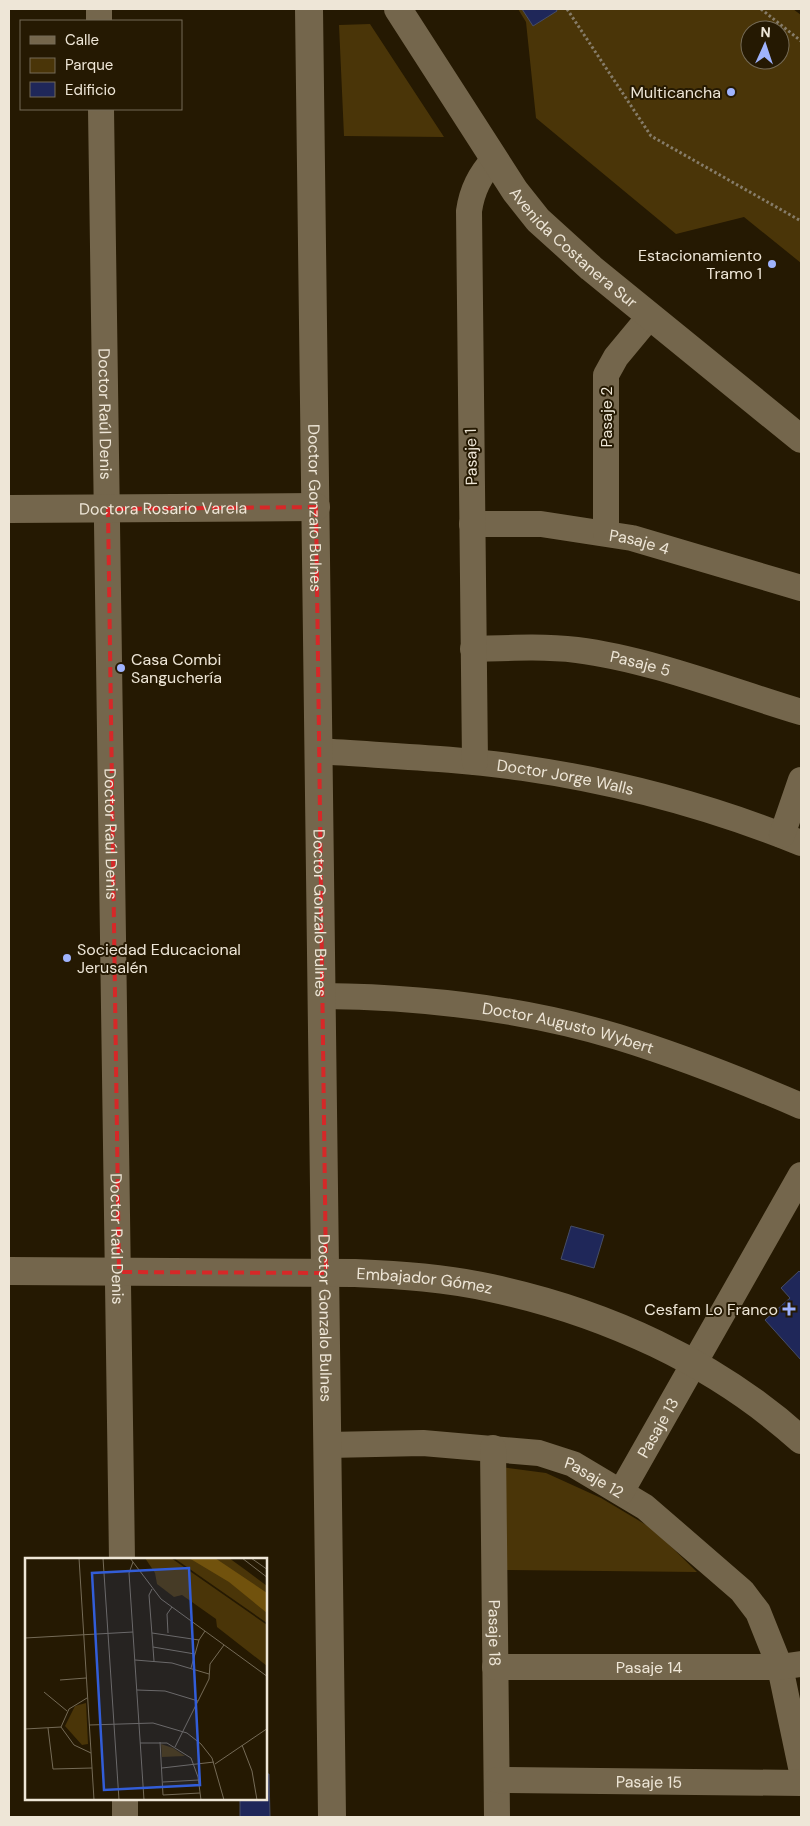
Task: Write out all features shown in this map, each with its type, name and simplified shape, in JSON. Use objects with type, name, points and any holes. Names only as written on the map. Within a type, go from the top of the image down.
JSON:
[{"type":"street","name":"Doctor Gonzalo Bulnes","points":[[309,9],[332,1817]]},
{"type":"street","name":"Avenida Costanera Sur","points":[[398,9],[515,191],[538,220],[564,245],[801,439]]},
{"type":"street","name":"Doctor Raúl Denis","points":[[101,110],[122,1558]]},
{"type":"street","name":"Pasaje 1","points":[[475,762],[469,211],[474,187],[494,159]]},
{"type":"street","name":"Pasaje 2","points":[[606,533],[606,375],[616,357],[650,316]]},
{"type":"street","name":"Doctora Rosario Varela","points":[[9,509],[316,507]]},
{"type":"street","name":"Pasaje 4","points":[[472,524],[541,524],[606,533],[658,545],[801,588]]},
{"type":"street","name":"Pasaje 5","points":[[474,649],[555,648],[579,650],[635,662],[801,712]]},
{"type":"street","name":"Doctor Jorge Walls","points":[[319,750],[475,762],[550,772],[629,788],[724,814],[792,839]]},
{"type":"street","points":[[792,839],[801,780]]},
{"type":"street","name":"Doctor Augusto Wybert","points":[[323,996],[381,997],[438,1002],[496,1010],[556,1022],[616,1036],[674,1055],[801,1106]]},
{"type":"street","name":"Pasaje 13","points":[[621,1492],[801,1175]]},
{"type":"street","name":"Embajador Gómez","points":[[9,1270],[400,1275],[436,1279],[527,1296],[601,1320],[693,1363],[751,1398],[801,1440]]},
{"type":"street","name":"Pasaje 12","points":[[328,1445],[424,1443],[524,1450],[573,1464],[645,1506],[668,1524],[742,1591],[790,1665],[801,1766]]},
{"type":"street","name":"Pasaje 18","points":[[493,1448],[497,1817]]},
{"type":"street","name":"Pasaje 14","points":[[495,1667],[790,1665]]},
{"type":"street","name":"Pasaje 15","points":[[497,1780],[801,1783]]},
{"type":"street","points":[[125,1801],[125,1817]]},
{"type":"path","points":[[567,9],[651,136],[801,222]]},
{"type":"path","points":[[761,9],[801,41]]},
{"type":"highlighted area","points":[[316,507],[326,1273],[119,1272],[108,509]]},
{"type":"green space","points":[[518,9],[793,9],[801,15],[801,263],[744,217],[676,234],[536,118],[526,22]]},
{"type":"green space","points":[[370,24],[444,137],[344,136],[339,25]]},
{"type":"green space","points":[[501,1467],[546,1473],[601,1498],[653,1529],[697,1572],[504,1570]]},
{"type":"building","points":[[522,9],[556,9],[557,11],[533,26]]},
{"type":"building","points":[[571,1226],[604,1235],[594,1268],[561,1259]]},
{"type":"building","name":"Cesfam Lo Franco","points":[[799,1271],[801,1273],[801,1360],[765,1320],[790,1298],[781,1288]]},
{"type":"building","points":[[269,1774],[270,1817],[240,1817],[240,1801],[268,1801]]},
{"type":"place","name":"Multicancha","points":[[731,92]]},
{"type":"place","name":"Estacionamiento Tramo 1","points":[[772,264]]},
{"type":"place","name":"Casa Combi Sanguchería","points":[[121,668]]},
{"type":"place","name":"Sociedad Educacional Jerusalén","points":[[67,958]]},
{"type":"place","name":"Cesfam Lo Franco","points":[[789,1309]]}]
